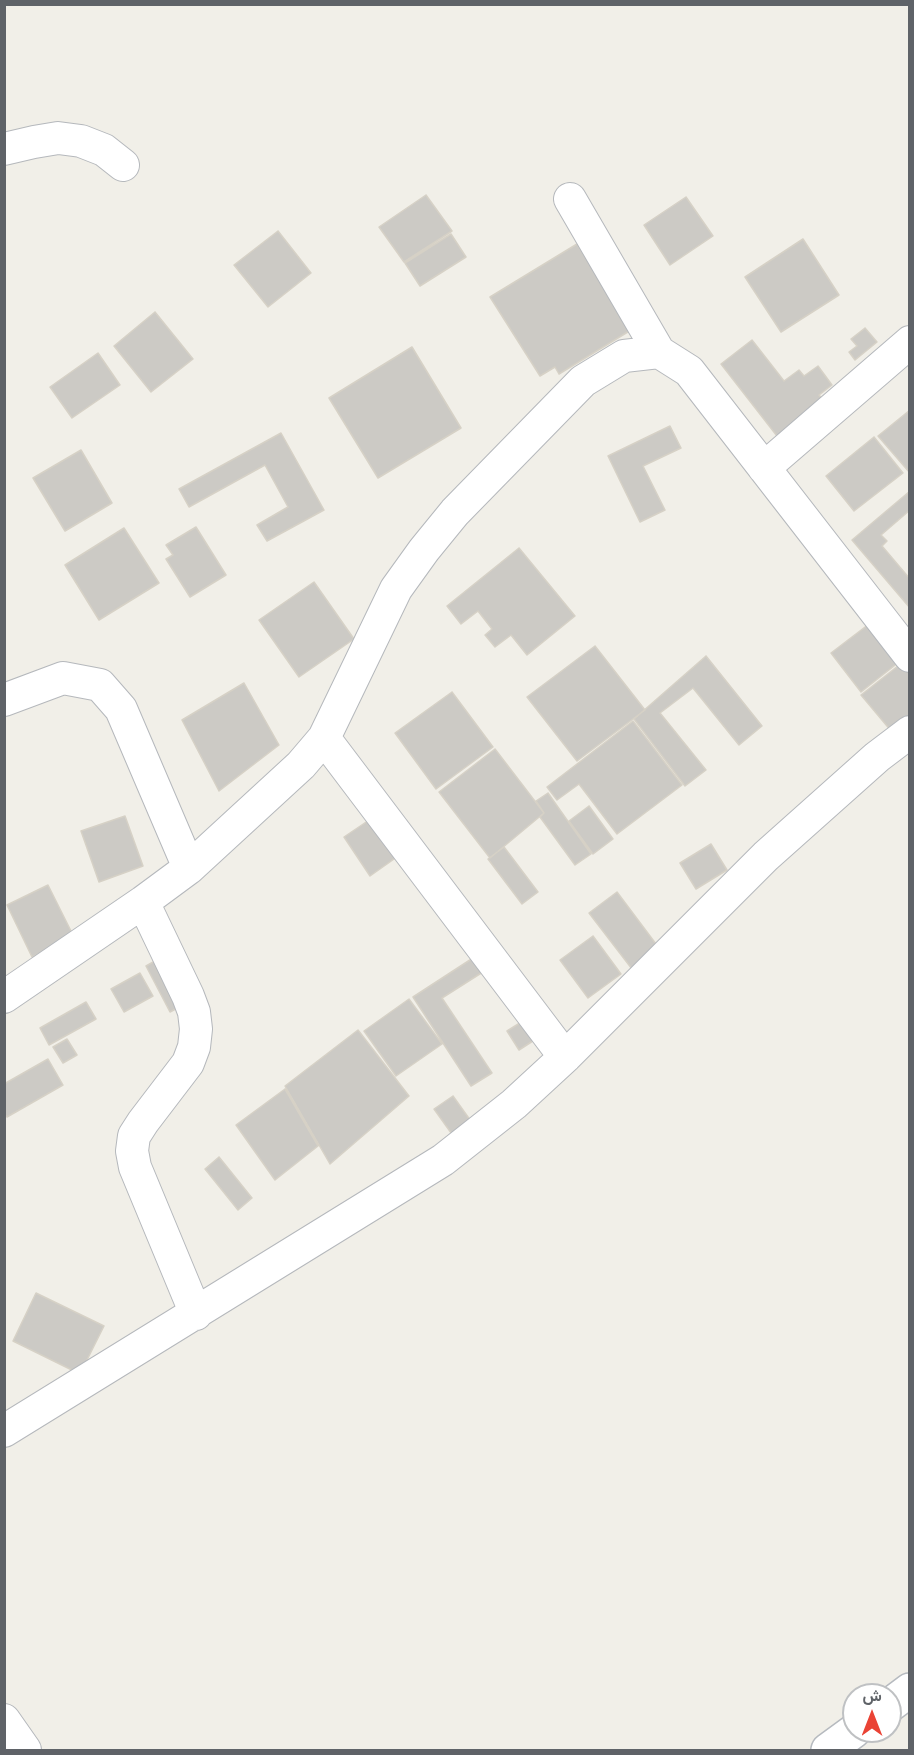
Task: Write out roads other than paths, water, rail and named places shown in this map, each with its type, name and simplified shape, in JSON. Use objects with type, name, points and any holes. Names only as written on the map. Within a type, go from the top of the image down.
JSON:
[{"type":"main road","points":[[828,1750],[842,1740]]},
{"type":"street","points":[[4,150],[58,138],[81,141],[104,150],[123,165]]},
{"type":"street","points":[[570,199],[659,352],[689,371],[909,656]]},
{"type":"street","points":[[764,468],[909,342]]},
{"type":"street","points":[[4,997],[189,868],[301,765],[324,738],[396,589],[455,512],[583,381],[624,356],[659,352]]},
{"type":"street","points":[[4,700],[63,678],[100,686],[121,709],[189,868]]},
{"type":"street","points":[[4,1431],[443,1160],[514,1104],[766,856],[877,757],[909,732]]},
{"type":"street","points":[[324,738],[565,1056]]},
{"type":"street","points":[[143,902],[188,996],[194,1012],[196,1029],[194,1047],[188,1063],[134,1136],[132,1151],[135,1167],[196,1314]]},
{"type":"street","points":[[4,1720],[26,1750]]}]
